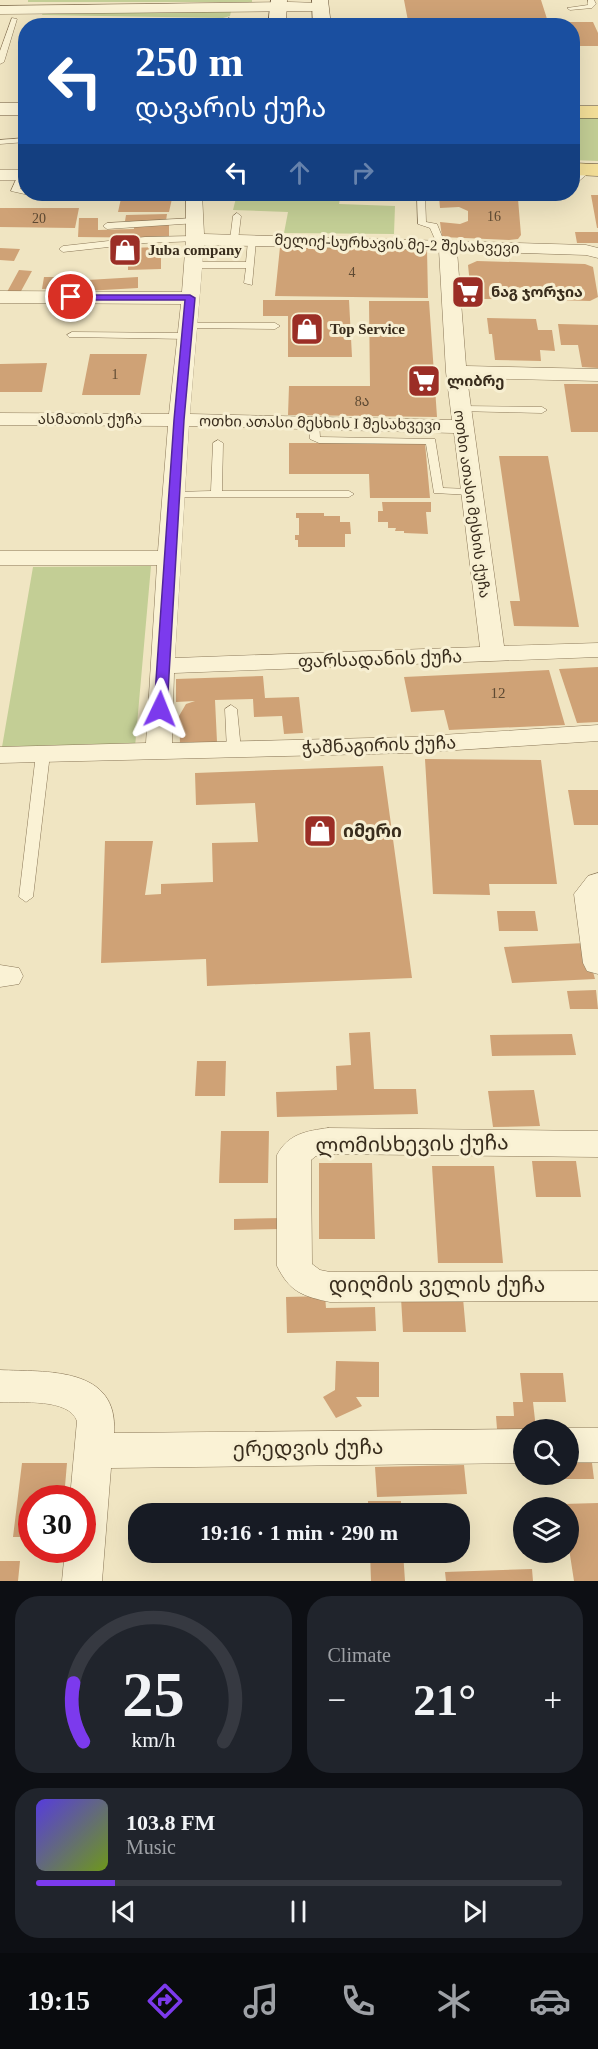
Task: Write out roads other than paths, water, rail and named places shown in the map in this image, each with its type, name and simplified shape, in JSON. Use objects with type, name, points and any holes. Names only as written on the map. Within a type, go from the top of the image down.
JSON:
[{"type":"main road","points":[[0,109],[18,109]]},
{"type":"main road","points":[[580,112],[598,112]]},
{"type":"street","points":[[253,18],[320,4]]},
{"type":"street","points":[[0,12],[278,13]]},
{"type":"street","points":[[0,12],[18,18]]},
{"type":"street","points":[[0,175],[18,175]]},
{"type":"street","points":[[159,752],[162,666],[179,420],[189,331],[194,201]]},
{"type":"street","name":"მელიქ-სურხავის მე-2 შესახვევი","points":[[194,230],[243,240],[445,244],[586,250],[598,253]]},
{"type":"street","name":"ოთხი ათასი მესხის ქუჩა","points":[[445,244],[461,418],[493,655]]},
{"type":"street","points":[[0,297],[190,298]]},
{"type":"street","points":[[456,372],[598,375]]},
{"type":"street","name":"ასმათის ქუჩა","points":[[0,418],[179,420]]},
{"type":"street","name":"ოთხი ათასი მესხის I შესახვევი","points":[[179,420],[314,423],[461,418]]},
{"type":"street","points":[[0,558],[170,558]]},
{"type":"street","name":"ფარსადანის ქუჩა","points":[[162,666],[598,650]]},
{"type":"street","name":"ჭაშნაგირის ქუჩა","points":[[0,755],[410,745],[598,733]]},
{"type":"street","points":[[593,889],[598,963]]},
{"type":"street","name":"ლომისხევის ქუჩა","points":[[294,1255],[294,1155],[307,1144],[328,1142],[598,1144]]},
{"type":"street","name":"დიღმის ველის ქუჩა","points":[[294,1255],[300,1276],[313,1284],[330,1287],[598,1286]]},
{"type":"street","points":[[0,1386],[67,1389],[90,1404],[96,1421],[82,1581]]},
{"type":"street","points":[[579,1445],[598,1445]]},
{"type":"street","name":"ერედვის ქუჩა","points":[[93,1450],[513,1446]]},
{"type":"lane","points":[[570,8],[590,7],[593,4],[591,0]]},
{"type":"lane","points":[[0,62],[14,18]]},
{"type":"lane","points":[[0,142],[18,141]]},
{"type":"lane","points":[[421,201],[422,224],[434,226],[445,244]]},
{"type":"lane","points":[[237,216],[250,265],[249,283]]},
{"type":"lane","points":[[107,226],[194,230]]},
{"type":"lane","points":[[63,249],[145,240],[194,230]]},
{"type":"lane","points":[[193,265],[250,265]]},
{"type":"lane","points":[[72,335],[275,326]]},
{"type":"lane","points":[[461,418],[542,410]]},
{"type":"lane","points":[[314,423],[315,439],[319,440],[431,441],[438,491],[471,492]]},
{"type":"lane","points":[[216,494],[218,443]]},
{"type":"lane","points":[[175,495],[349,494]]},
{"type":"lane","points":[[231,710],[234,750]]},
{"type":"lane","points":[[26,897],[43,754]]},
{"type":"place","name":"Juba company","points":[[125,250]]},
{"type":"place","name":"ნაგ ჯორჯია","points":[[468,292]]},
{"type":"place","name":"Top Service","points":[[307,329]]},
{"type":"place","name":"ლიბრე","points":[[424,381]]},
{"type":"place","name":"იმერი","points":[[320,831]]}]
